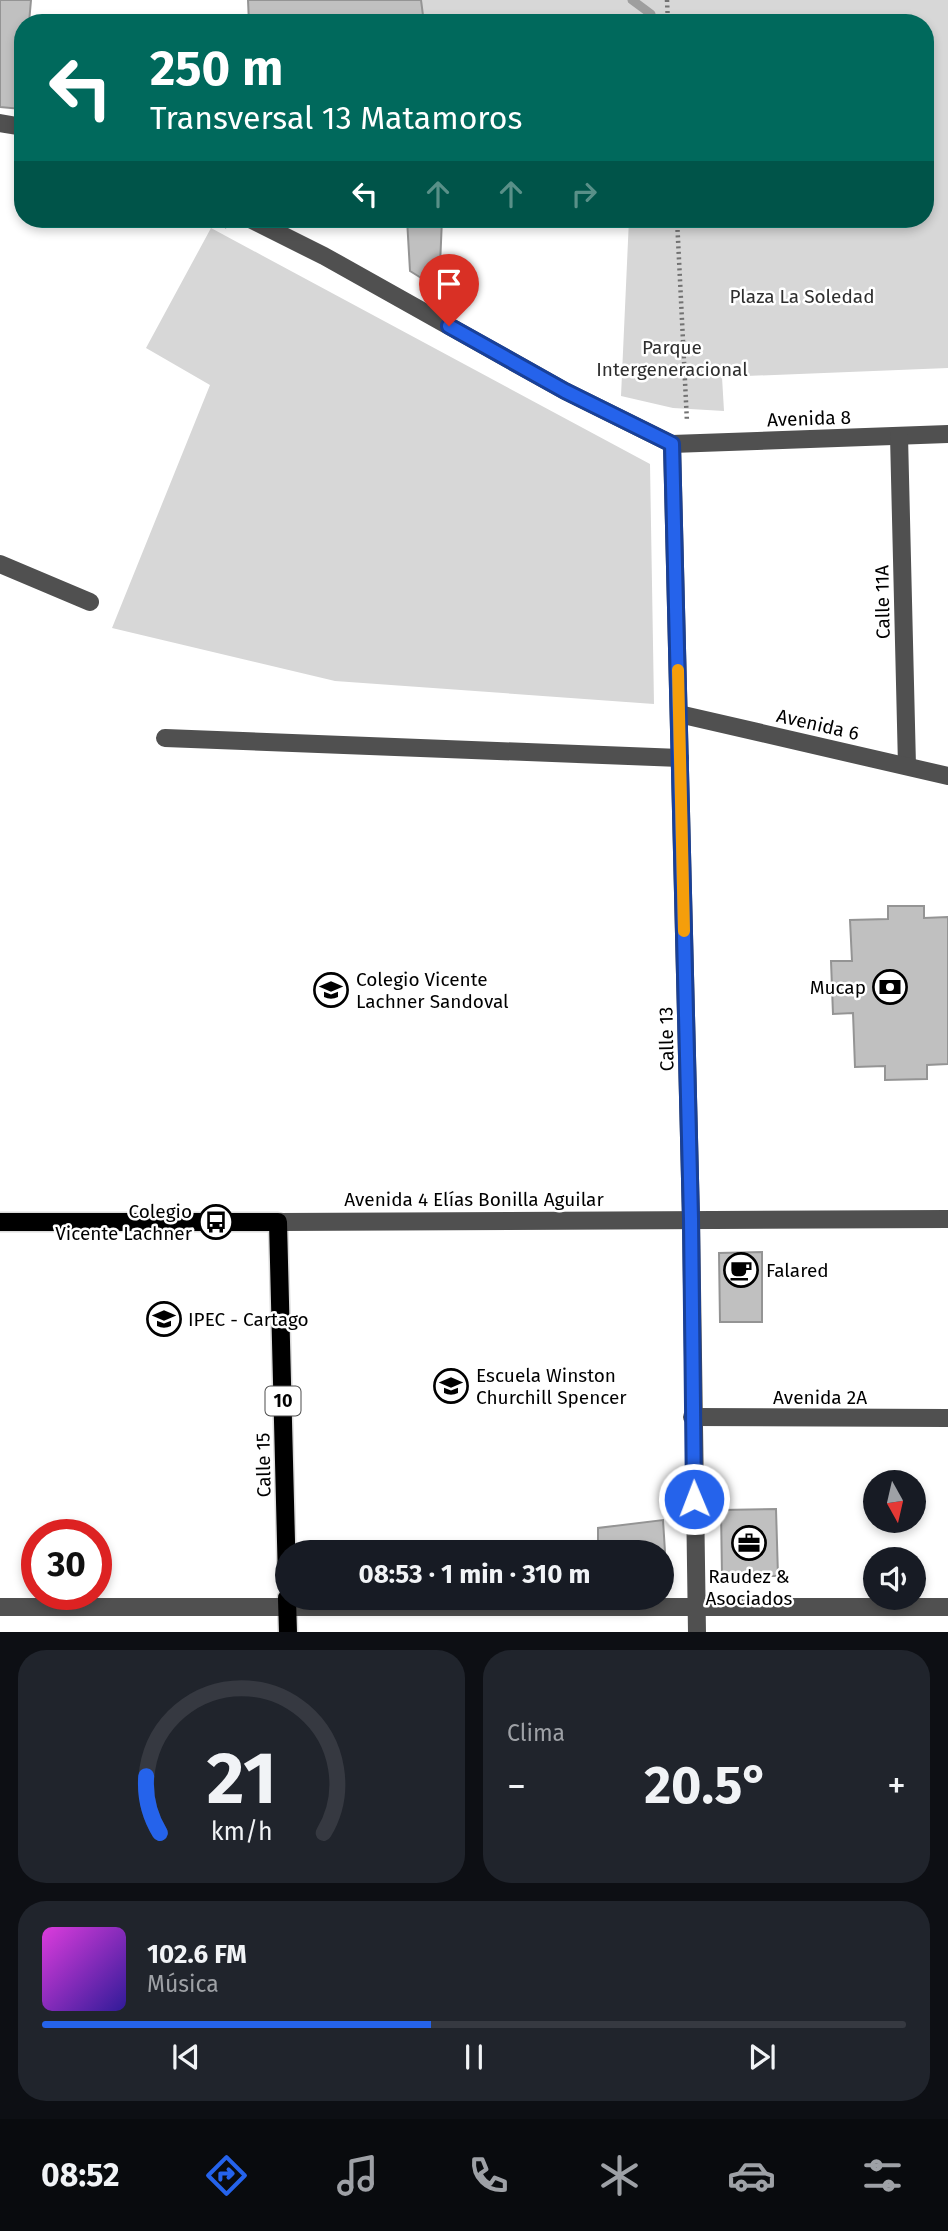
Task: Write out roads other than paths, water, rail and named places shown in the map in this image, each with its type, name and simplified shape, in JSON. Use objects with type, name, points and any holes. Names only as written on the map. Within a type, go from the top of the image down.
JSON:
[{"type":"main road","name":"Avenida 4 Elías Bonilla Aguilar","points":[[0,1222],[278,1222]]},
{"type":"main road","name":"Calle 15","points":[[278,1222],[286,1540]]},
{"type":"main road","points":[[288,1610],[288,1632]]},
{"type":"street","points":[[268,228],[324,256],[565,391],[680,444]]},
{"type":"street","name":"Avenida 8","points":[[680,444],[948,434]]},
{"type":"street","name":"Calle 11A","points":[[899,436],[907,766]]},
{"type":"street","name":"Calle 13","points":[[680,444],[679,714],[691,1219],[696,1632]]},
{"type":"street","points":[[0,564],[90,602]]},
{"type":"street","name":"Avenida 6","points":[[679,714],[948,776]]},
{"type":"street","points":[[165,738],[680,758]]},
{"type":"street","name":"Avenida 4 Elías Bonilla Aguilar","points":[[278,1222],[948,1219]]},
{"type":"street","name":"Avenida 2A","points":[[692,1417],[948,1418]]},
{"type":"street","points":[[0,1607],[275,1602]]},
{"type":"street","points":[[674,1608],[948,1607]]},
{"type":"waterway","points":[[632,0],[651,14]]},
{"type":"place","name":"Mucap","points":[[890,987]]},
{"type":"place","name":"Colegio Vicente Lachner Sandoval","points":[[331,990]]},
{"type":"place","name":"Colegio Vicente Lachner","points":[[216,1222]]},
{"type":"place","name":"Falared","points":[[741,1270]]},
{"type":"place","name":"IPEC - Cartago","points":[[164,1319]]},
{"type":"place","name":"Escuela Winston Churchill Spencer","points":[[451,1386]]},
{"type":"place","name":"Raudez & Asociados","points":[[749,1543]]},
{"type":"park label","name":"Plaza La Soledad","points":[[802,296]]},
{"type":"park label","name":"Parque Intergeneracional","points":[[672,358]]}]
